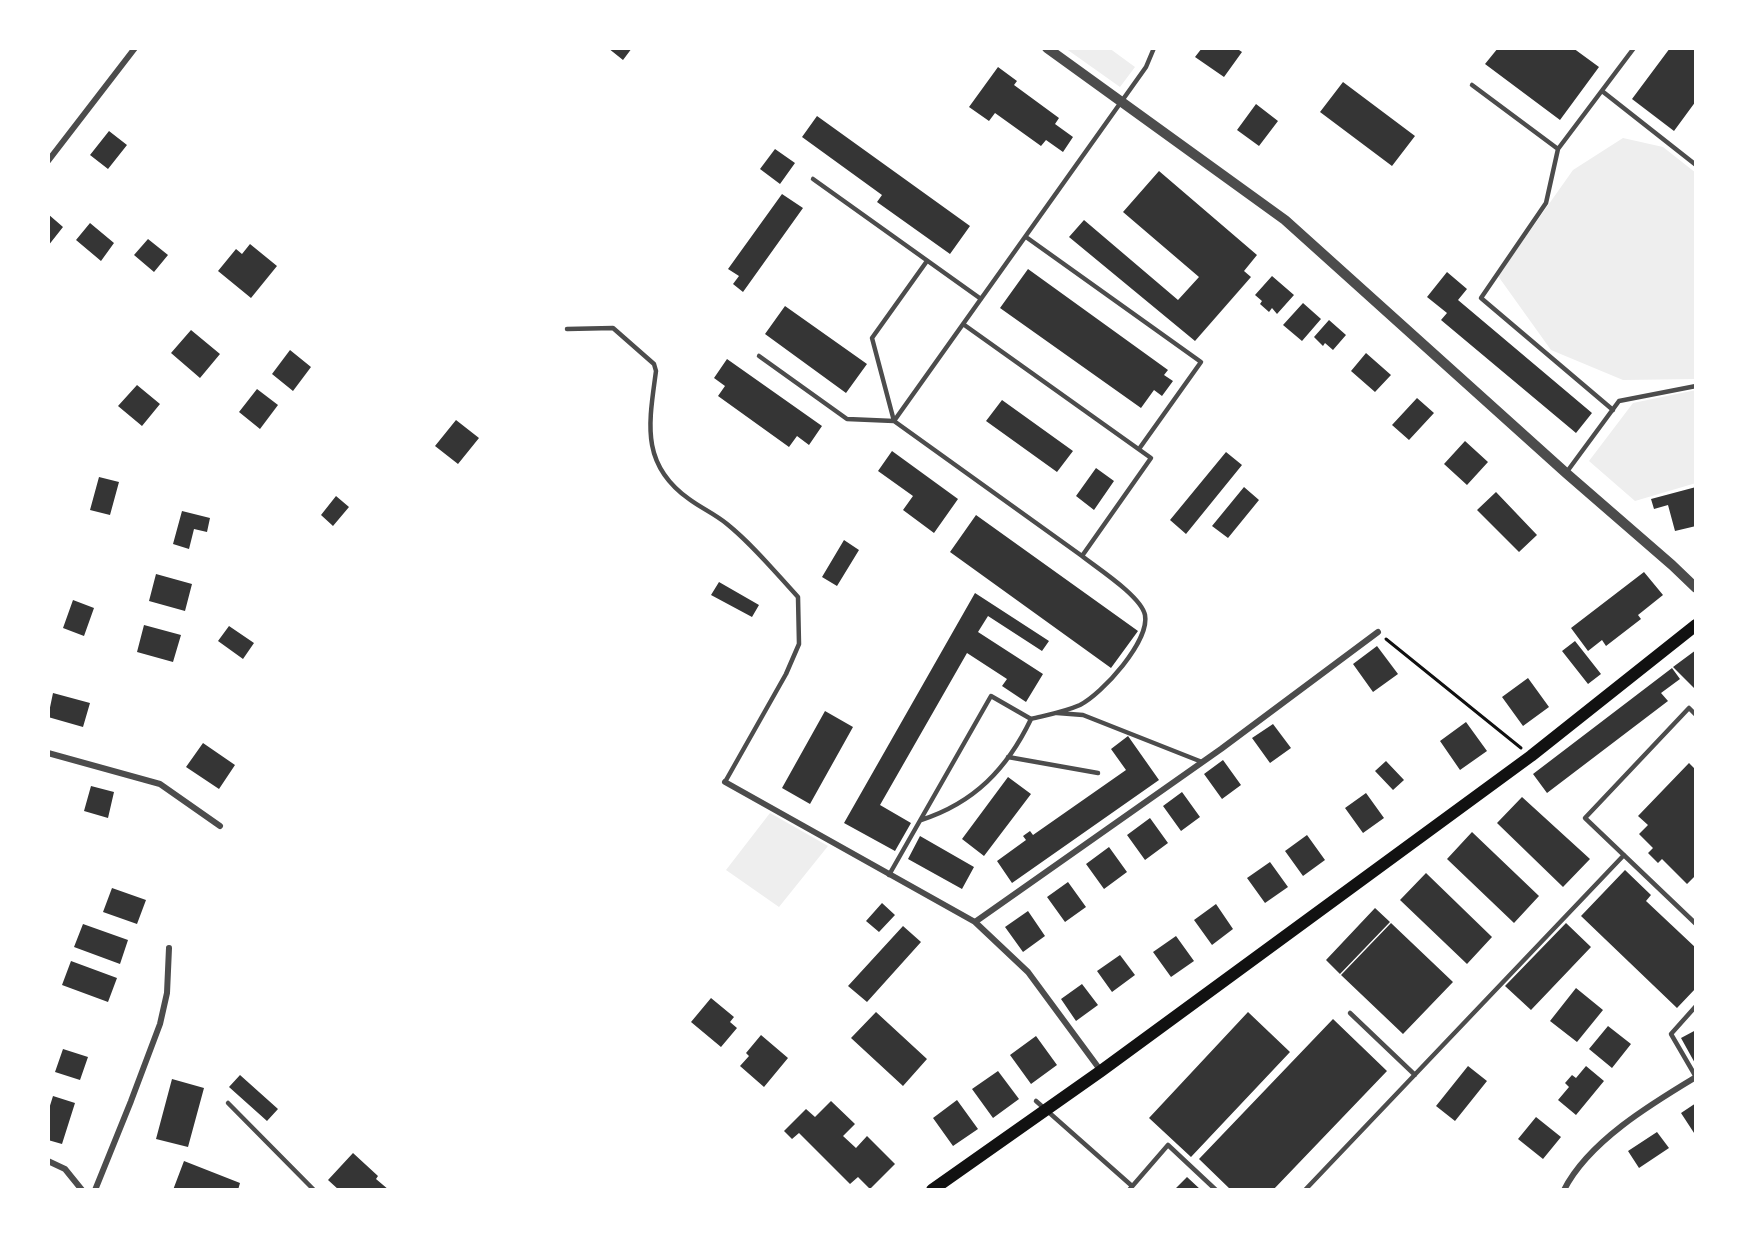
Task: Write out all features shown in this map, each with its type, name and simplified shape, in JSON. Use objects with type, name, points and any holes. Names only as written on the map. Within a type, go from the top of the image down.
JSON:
[{"type":"main road","points":[[932,1190],[1041,1105],[1101,1071],[1531,756],[1696,625]]},
{"type":"street","points":[[48,161],[135,48]]},
{"type":"street","points":[[1047,48],[1285,220],[1696,588]]},
{"type":"street","points":[[975,922],[1202,762],[1378,632]]},
{"type":"street","points":[[48,753],[160,784],[220,826]]},
{"type":"street","points":[[725,782],[975,922],[1028,972],[1101,1071]]},
{"type":"street","points":[[95,1190],[160,1024],[167,993],[169,948]]},
{"type":"street","points":[[1564,1190],[1583,1162],[1606,1140],[1655,1102],[1696,1077]]},
{"type":"street","points":[[48,1161],[65,1169],[82,1190]]},
{"type":"lane","points":[[894,421],[1122,102],[1146,67],[1154,48]]},
{"type":"lane","points":[[1613,410],[1481,298],[1546,203],[1558,149],[1634,48]]},
{"type":"lane","points":[[1472,85],[1558,149]]},
{"type":"lane","points":[[1602,90],[1696,165]]},
{"type":"lane","points":[[813,179],[981,299]]},
{"type":"lane","points":[[1026,237],[1201,363],[1139,449]]},
{"type":"lane","points":[[894,421],[872,338],[927,261]]},
{"type":"lane","points":[[963,324],[1151,458],[1082,556]]},
{"type":"lane","points":[[567,329],[613,328],[654,364],[656,371],[650,427],[651,446],[662,473],[689,500],[717,516],[742,536],[798,597],[799,644],[786,674],[725,782]]},
{"type":"lane","points":[[759,356],[847,419],[894,421],[1082,556],[1135,598],[1145,614],[1144,633],[1119,670],[1105,687],[1080,705],[1030,719],[991,696],[890,875]]},
{"type":"lane","points":[[1566,473],[1619,401],[1696,386]]},
{"type":"lane","points":[[1695,922],[1585,818],[1689,708],[1696,715]]},
{"type":"lane","points":[[1054,713],[1083,715],[1202,762]]},
{"type":"lane","points":[[921,820],[943,813],[970,797],[1008,757],[1030,719]]},
{"type":"lane","points":[[1008,757],[1098,773]]},
{"type":"lane","points":[[1305,1190],[1624,855]]},
{"type":"lane","points":[[1696,1006],[1671,1034],[1696,1077]]},
{"type":"lane","points":[[1350,1013],[1415,1075]]},
{"type":"lane","points":[[228,1103],[314,1190]]},
{"type":"lane","points":[[1041,1105],[1130,1188],[1168,1145],[1216,1190]]},
{"type":"lane","points":[[303,1190],[305,1181]]},
{"type":"path","points":[[1378,632],[1531,756]]},
{"type":"shaded area","points":[[1065,48],[1109,48],[1135,67],[1120,87]]},
{"type":"shaded area","points":[[1623,138],[1663,147],[1696,173],[1696,379],[1623,380],[1551,350],[1498,276],[1573,170]]},
{"type":"shaded area","points":[[1696,390],[1696,483],[1635,501],[1589,461],[1633,403]]},
{"type":"shaded area","points":[[770,813],[828,846],[779,907],[726,870]]},
{"type":"building","points":[[608,48],[632,48],[623,60]]},
{"type":"building","points":[[1202,48],[1236,48],[1242,52],[1224,77],[1195,57]]},
{"type":"building","points":[[1498,48],[1573,48],[1599,67],[1560,120],[1485,64]]},
{"type":"building","points":[[1670,48],[1696,48],[1696,101],[1674,131],[1632,99]]},
{"type":"building","points":[[998,67],[1017,81],[1014,85],[1059,118],[1055,124],[1073,137],[1063,152],[1046,140],[1041,146],[995,113],[989,121],[969,107]]},
{"type":"building","points":[[1343,82],[1415,136],[1392,166],[1320,112]]},
{"type":"building","points":[[1256,104],[1278,121],[1259,146],[1237,130]]},
{"type":"building","points":[[817,116],[970,226],[950,254],[877,202],[882,195],[802,137]]},
{"type":"building","points":[[109,131],[127,145],[108,169],[90,155]]},
{"type":"building","points":[[775,149],[795,163],[780,184],[760,169]]},
{"type":"building","points":[[1159,171],[1257,255],[1244,271],[1251,277],[1195,341],[1069,237],[1084,220],[1178,300],[1199,277],[1123,212]]},
{"type":"building","points":[[782,194],[803,208],[743,292],[733,284],[739,276],[728,269]]},
{"type":"building","points":[[48,214],[63,227],[48,246]]},
{"type":"building","points":[[90,223],[114,243],[101,261],[76,240]]},
{"type":"building","points":[[148,239],[168,255],[154,272],[134,255]]},
{"type":"building","points":[[250,244],[277,266],[251,298],[218,271],[236,249],[242,254]]},
{"type":"building","points":[[1028,269],[1168,370],[1164,375],[1173,381],[1162,396],[1154,390],[1141,408],[1000,308]]},
{"type":"building","points":[[1447,272],[1467,289],[1458,300],[1592,413],[1576,433],[1441,320],[1447,313],[1427,297]]},
{"type":"building","points":[[1272,276],[1294,295],[1277,314],[1272,308],[1269,312],[1260,304],[1262,301],[1255,295]]},
{"type":"building","points":[[1303,303],[1321,319],[1302,341],[1283,325]]},
{"type":"building","points":[[785,306],[867,364],[846,393],[765,334]]},
{"type":"building","points":[[1329,320],[1346,335],[1333,350],[1325,343],[1323,346],[1314,337]]},
{"type":"building","points":[[191,330],[220,354],[200,378],[171,353]]},
{"type":"building","points":[[290,350],[311,367],[293,391],[272,374]]},
{"type":"building","points":[[1366,353],[1391,375],[1375,392],[1351,371]]},
{"type":"building","points":[[727,359],[822,426],[809,445],[797,436],[789,447],[718,396],[725,386],[714,378]]},
{"type":"building","points":[[137,385],[160,404],[142,426],[118,406]]},
{"type":"building","points":[[257,389],[278,405],[260,429],[239,412]]},
{"type":"building","points":[[1417,398],[1434,413],[1409,440],[1392,425]]},
{"type":"building","points":[[1002,400],[1073,451],[1057,472],[986,421]]},
{"type":"building","points":[[456,420],[479,438],[458,464],[435,446]]},
{"type":"building","points":[[1465,441],[1488,462],[1467,485],[1444,464]]},
{"type":"building","points":[[892,451],[958,499],[934,533],[903,510],[913,496],[878,471]]},
{"type":"building","points":[[1226,452],[1242,465],[1186,534],[1170,520]]},
{"type":"building","points":[[1096,468],[1114,481],[1094,510],[1076,496]]},
{"type":"building","points":[[99,477],[119,482],[110,515],[90,510]]},
{"type":"building","points":[[1244,487],[1259,500],[1228,538],[1212,526]]},
{"type":"building","points":[[1696,487],[1696,526],[1675,531],[1668,505],[1654,509],[1651,499]]},
{"type":"building","points":[[1496,492],[1537,535],[1519,552],[1477,510]]},
{"type":"building","points":[[336,496],[349,507],[333,526],[321,515]]},
{"type":"building","points":[[182,511],[210,518],[207,532],[194,529],[189,549],[173,544]]},
{"type":"building","points":[[976,515],[1138,631],[1111,668],[950,552]]},
{"type":"building","points":[[844,540],[859,550],[837,586],[822,577]]},
{"type":"building","points":[[1644,572],[1663,595],[1638,615],[1641,619],[1606,646],[1602,640],[1588,651],[1571,628]]},
{"type":"building","points":[[156,574],[192,584],[185,611],[149,601]]},
{"type":"building","points":[[719,582],[759,605],[752,617],[711,595]]},
{"type":"building","points":[[975,593],[1049,641],[1042,651],[988,616],[978,632],[1043,674],[1026,702],[1002,686],[1007,679],[967,653],[880,805],[911,823],[895,851],[844,823]]},
{"type":"building","points":[[73,600],[94,608],[84,636],[63,628]]},
{"type":"building","points":[[144,625],[181,635],[173,662],[137,652]]},
{"type":"building","points":[[229,626],[254,643],[243,659],[218,641]]},
{"type":"building","points":[[1575,641],[1601,674],[1588,684],[1562,651]]},
{"type":"building","points":[[1377,646],[1398,674],[1373,692],[1353,664]]},
{"type":"building","points":[[1696,650],[1696,690],[1673,667]]},
{"type":"building","points":[[1672,668],[1680,679],[1661,693],[1668,701],[1547,793],[1533,774]]},
{"type":"building","points":[[1528,678],[1549,707],[1523,726],[1502,697]]},
{"type":"building","points":[[53,693],[90,703],[83,727],[48,717]]},
{"type":"building","points":[[825,711],[853,727],[810,804],[782,788]]},
{"type":"building","points":[[1466,722],[1487,751],[1460,770],[1440,741]]},
{"type":"building","points":[[1273,724],[1291,748],[1270,763],[1252,738]]},
{"type":"building","points":[[1128,736],[1159,780],[1012,883],[997,861],[1026,840],[1023,836],[1030,831],[1033,835],[1126,770],[1111,749]]},
{"type":"building","points":[[203,743],[235,765],[219,789],[186,767]]},
{"type":"building","points":[[1223,760],[1241,785],[1222,799],[1204,774]]},
{"type":"building","points":[[1386,761],[1404,780],[1393,790],[1375,771]]},
{"type":"building","points":[[1689,763],[1696,770],[1696,875],[1687,884],[1662,859],[1658,863],[1648,853],[1653,848],[1639,834],[1648,825],[1638,816]]},
{"type":"building","points":[[1008,777],[1031,794],[984,856],[962,839]]},
{"type":"building","points":[[91,786],[114,792],[108,818],[84,811]]},
{"type":"building","points":[[1182,792],[1200,817],[1181,831],[1163,806]]},
{"type":"building","points":[[1366,793],[1384,818],[1363,833],[1345,808]]},
{"type":"building","points":[[1522,797],[1590,859],[1563,887],[1497,823]]},
{"type":"building","points":[[1150,818],[1168,843],[1145,860],[1127,835]]},
{"type":"building","points":[[1472,832],[1539,896],[1514,923],[1447,859]]},
{"type":"building","points":[[1307,835],[1325,860],[1303,876],[1285,851]]},
{"type":"building","points":[[920,836],[974,867],[962,889],[908,859]]},
{"type":"building","points":[[1109,847],[1127,872],[1104,889],[1086,864]]},
{"type":"building","points":[[1270,862],[1288,887],[1265,903],[1247,878]]},
{"type":"building","points":[[1625,870],[1651,895],[1646,901],[1696,948],[1696,988],[1677,1008],[1581,916]]},
{"type":"building","points":[[1426,873],[1492,937],[1467,964],[1400,900]]},
{"type":"building","points":[[1068,882],[1086,907],[1065,922],[1047,897]]},
{"type":"building","points":[[112,888],[146,900],[137,924],[103,912]]},
{"type":"building","points":[[882,903],[895,915],[879,932],[866,921]]},
{"type":"building","points":[[1216,904],[1233,929],[1212,945],[1194,920]]},
{"type":"building","points":[[1375,908],[1390,922],[1340,974],[1326,960]]},
{"type":"building","points":[[1028,911],[1045,936],[1023,952],[1005,927]]},
{"type":"building","points":[[1391,923],[1453,982],[1403,1034],[1341,975]]},
{"type":"building","points":[[1566,923],[1591,947],[1531,1010],[1505,986]]},
{"type":"building","points":[[83,924],[128,940],[120,964],[74,947]]},
{"type":"building","points":[[903,926],[921,942],[867,1002],[848,986]]},
{"type":"building","points":[[1176,936],[1194,961],[1171,977],[1153,952]]},
{"type":"building","points":[[1120,955],[1135,975],[1112,992],[1097,971]]},
{"type":"building","points":[[71,961],[117,978],[108,1002],[62,985]]},
{"type":"building","points":[[1082,984],[1098,1005],[1076,1021],[1061,999]]},
{"type":"building","points":[[1576,988],[1603,1010],[1577,1042],[1550,1021]]},
{"type":"building","points":[[711,998],[734,1017],[730,1022],[737,1028],[721,1047],[691,1022]]},
{"type":"building","points":[[876,1012],[927,1059],[903,1086],[851,1038]]},
{"type":"building","points":[[1248,1012],[1290,1052],[1191,1157],[1149,1118]]},
{"type":"building","points":[[1333,1019],[1387,1071],[1273,1190],[1231,1190],[1199,1159]]},
{"type":"building","points":[[1608,1026],[1631,1044],[1612,1068],[1589,1049]]},
{"type":"building","points":[[1696,1030],[1696,1065],[1681,1038]]},
{"type":"building","points":[[761,1035],[788,1058],[764,1087],[740,1066],[749,1056],[746,1053]]},
{"type":"building","points":[[1036,1036],[1057,1065],[1031,1084],[1010,1055]]},
{"type":"building","points":[[63,1049],[88,1057],[80,1080],[55,1072]]},
{"type":"building","points":[[1468,1066],[1487,1081],[1455,1121],[1436,1106]]},
{"type":"building","points":[[1586,1066],[1604,1081],[1576,1115],[1558,1100],[1569,1087],[1565,1083],[1572,1075],[1576,1078]]},
{"type":"building","points":[[998,1071],[1019,1099],[993,1118],[972,1089]]},
{"type":"building","points":[[240,1075],[278,1109],[267,1121],[229,1087]]},
{"type":"building","points":[[172,1079],[204,1088],[188,1147],[156,1139]]},
{"type":"building","points":[[53,1096],[75,1103],[62,1144],[48,1140],[48,1112]]},
{"type":"building","points":[[957,1100],[978,1129],[953,1146],[933,1118]]},
{"type":"building","points":[[831,1101],[855,1124],[843,1136],[856,1148],[867,1136],[895,1164],[870,1189],[858,1177],[850,1184],[799,1133],[792,1139],[784,1131],[806,1109],[815,1117]]},
{"type":"building","points":[[1696,1103],[1696,1136],[1681,1113]]},
{"type":"building","points":[[1536,1117],[1561,1137],[1543,1159],[1518,1139]]},
{"type":"building","points":[[1657,1132],[1669,1148],[1639,1168],[1628,1151]]},
{"type":"building","points":[[353,1153],[378,1176],[376,1179],[389,1190],[339,1190],[328,1180]]},
{"type":"building","points":[[184,1161],[240,1183],[238,1190],[173,1190]]},
{"type":"building","points":[[1187,1177],[1201,1190],[1174,1190]]}]
